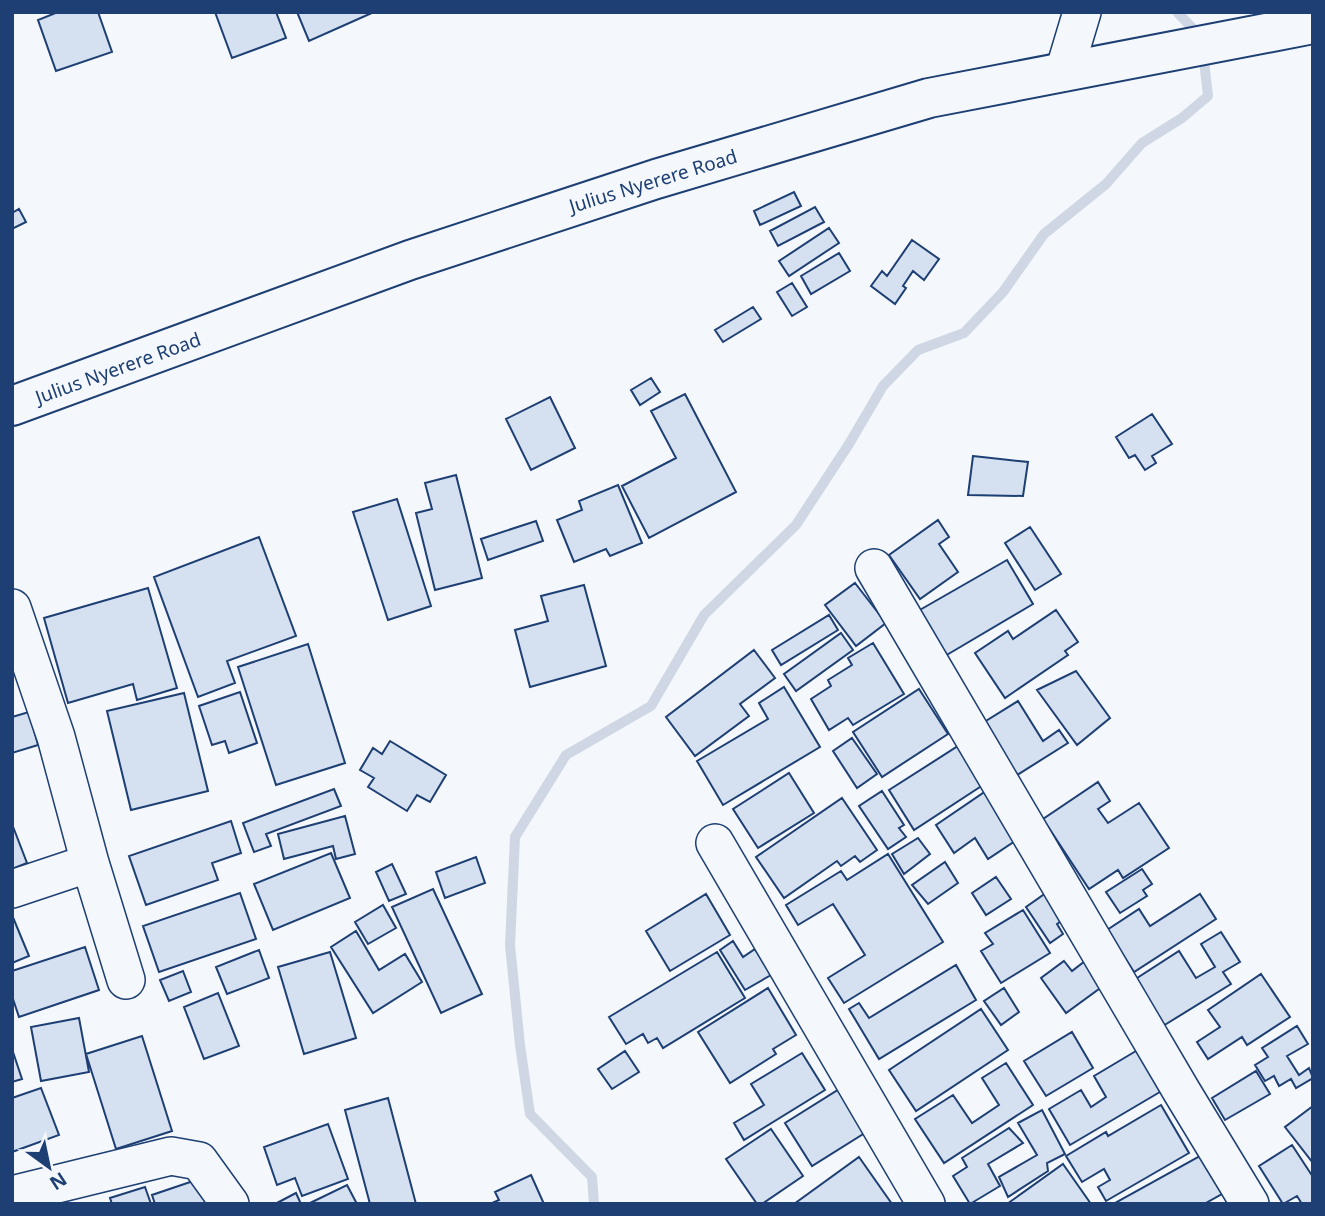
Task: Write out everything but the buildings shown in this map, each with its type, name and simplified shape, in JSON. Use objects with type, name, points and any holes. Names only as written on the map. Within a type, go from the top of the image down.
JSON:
[{"type":"highway","name":"Julius Nyerere Road","points":[[12,406],[410,260],[656,179],[929,98],[1313,24]]},
{"type":"street","points":[[1064,72],[1082,12]]},
{"type":"street","points":[[874,568],[1250,1204]]},
{"type":"street","points":[[12,608],[56,737],[90,863],[126,980]]},
{"type":"street","points":[[715,843],[926,1204]]},
{"type":"street","points":[[12,889],[90,863]]},
{"type":"street","points":[[12,1195],[171,1156],[200,1161],[230,1204]]},
{"type":"waterway","points":[[1177,12],[1201,37]]},
{"type":"waterway","points":[[594,1204],[592,1177],[530,1114],[510,945],[515,837],[566,755],[651,706],[704,615],[796,525],[883,386],[918,350],[964,333],[1003,292],[1044,234],[1106,184],[1142,143],[1182,118],[1208,96],[1203,52]]}]
